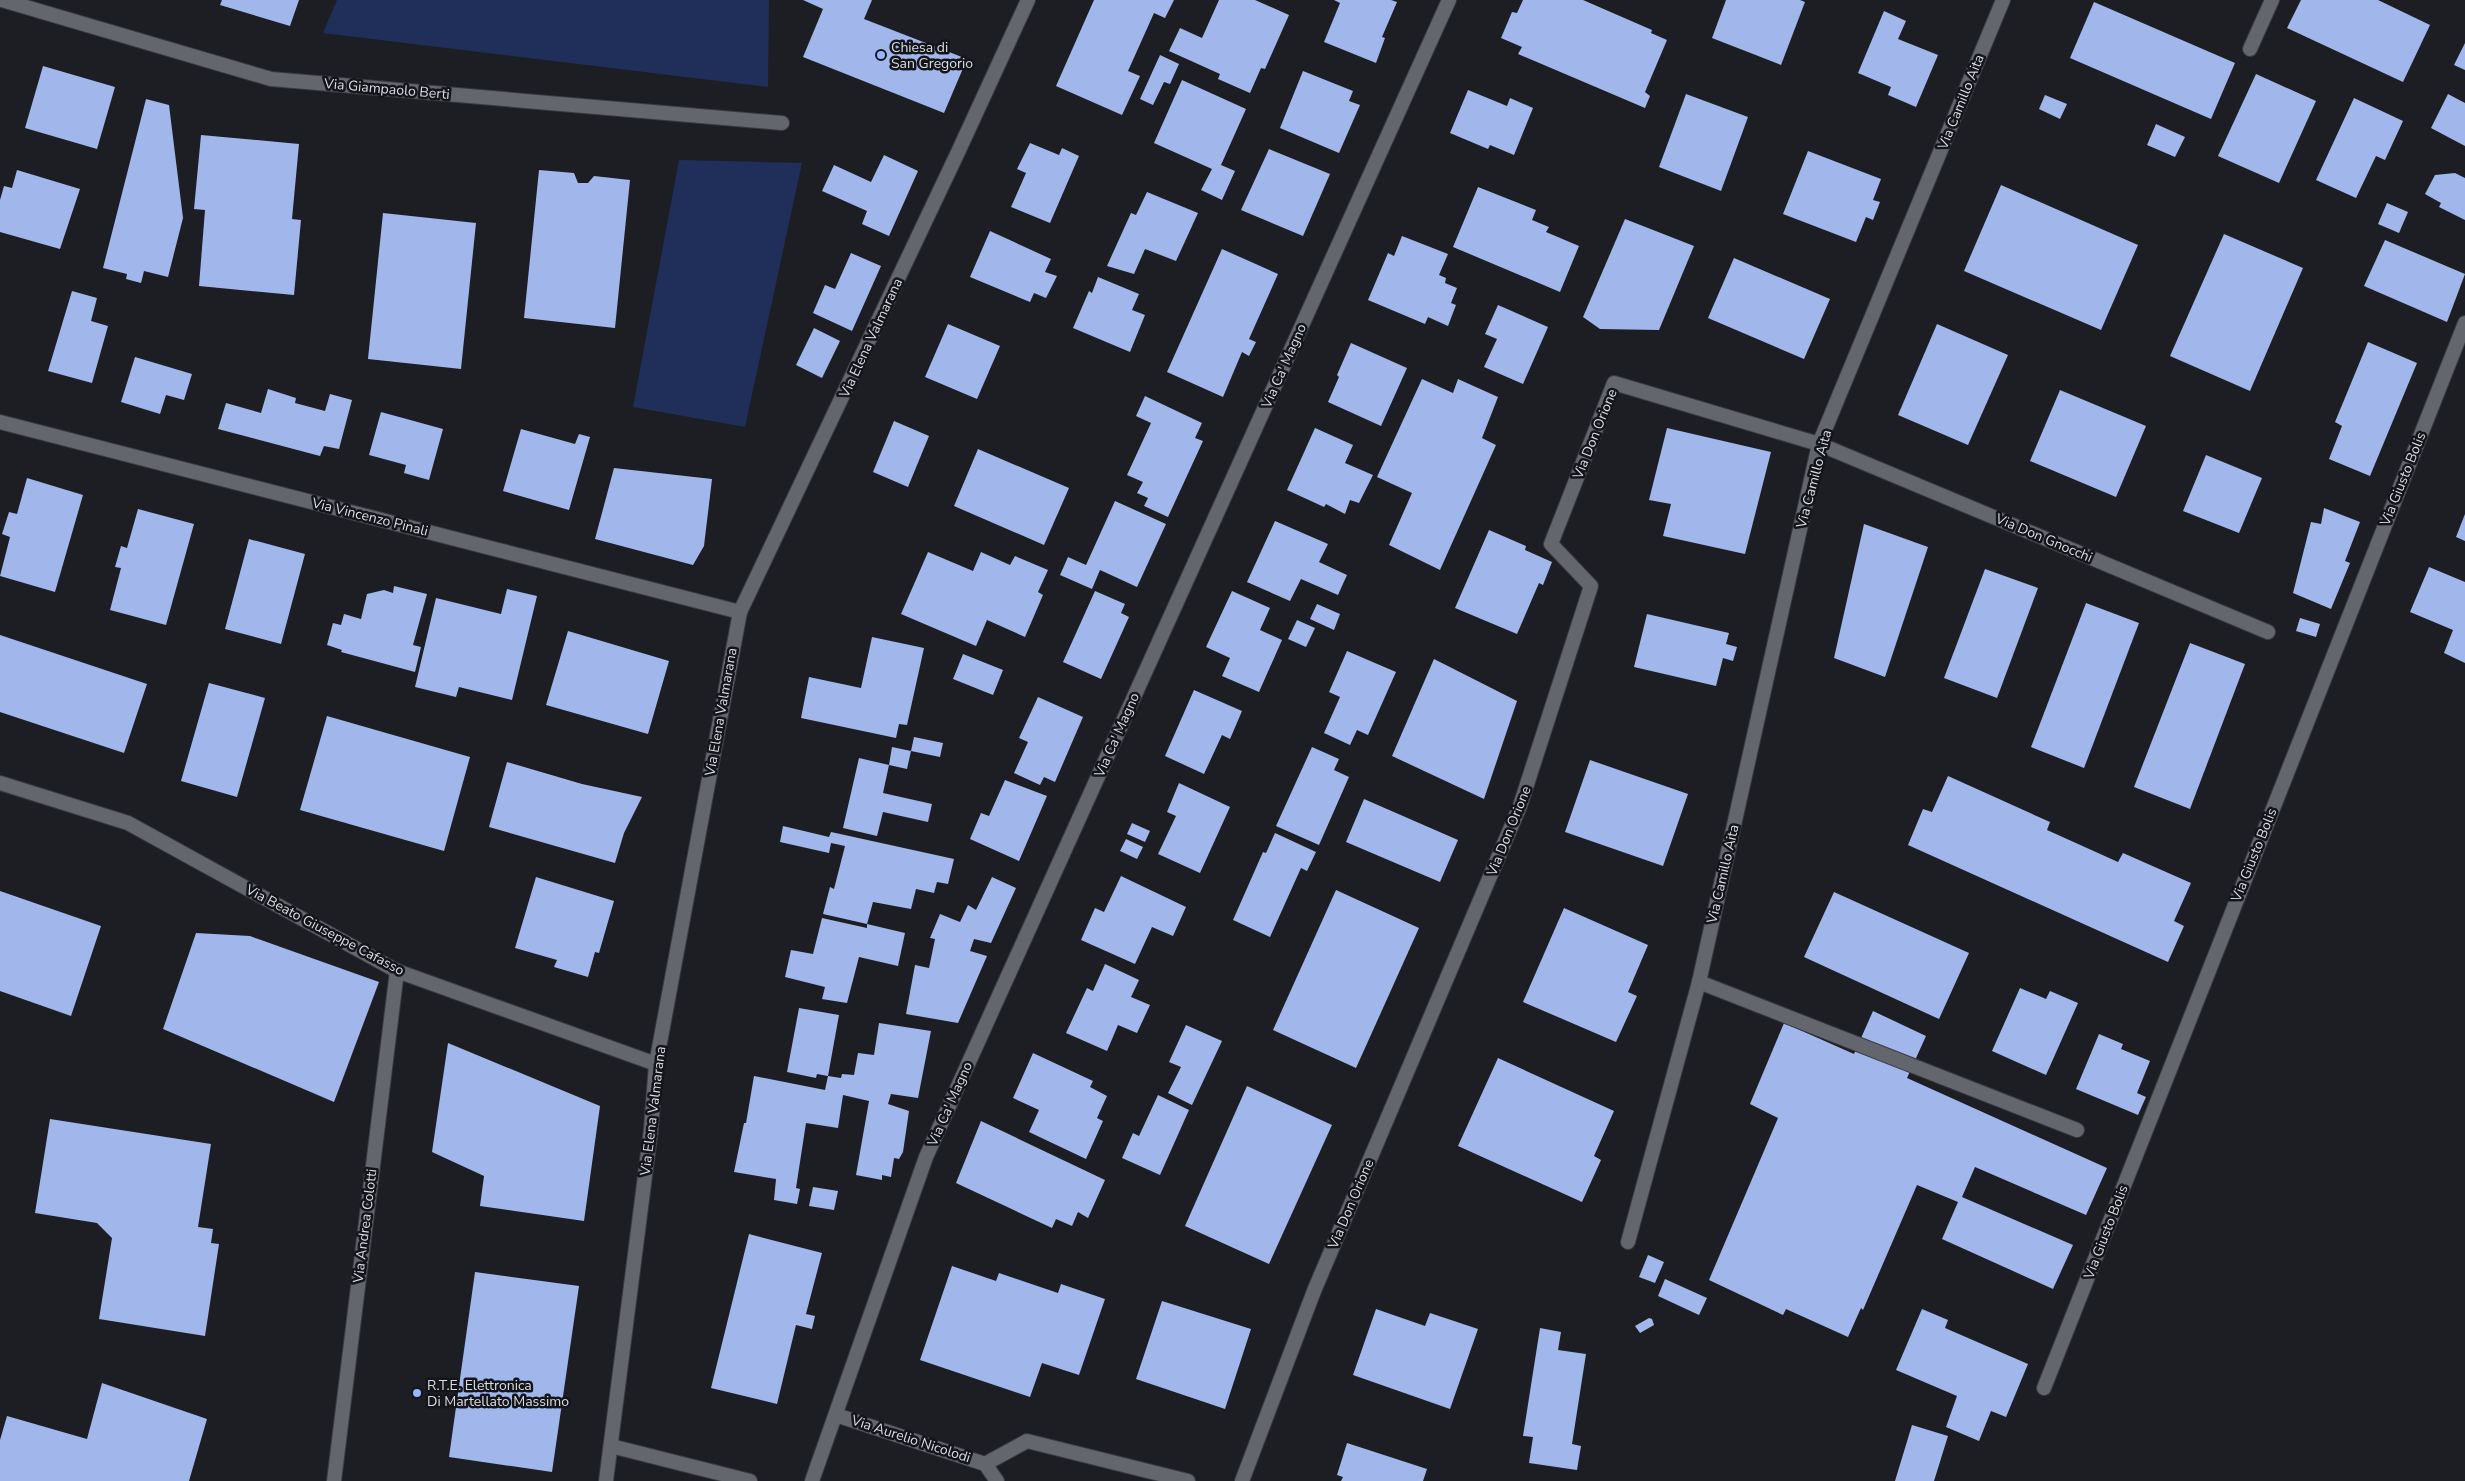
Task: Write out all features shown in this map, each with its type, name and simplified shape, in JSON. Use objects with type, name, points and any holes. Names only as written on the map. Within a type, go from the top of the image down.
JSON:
[{"type":"street","name":"Via Giampaolo Berti","points":[[2,0],[271,79],[782,123]]},
{"type":"street","name":"Via Elena Valmarana","points":[[606,1481],[651,1129],[656,1064],[740,612],[955,160],[1028,0]]},
{"type":"street","name":"Via Ca' Magno","points":[[812,1481],[926,1157],[1449,0]]},
{"type":"street","name":"Via Camillo Aita","points":[[1628,1242],[1699,982],[1820,444],[2003,0]]},
{"type":"street","points":[[2250,49],[2272,0]]},
{"type":"street","name":"Via Giusto Bolis","points":[[2044,1388],[2465,323]]},
{"type":"street","name":"Via Don Orione","points":[[1242,1481],[1314,1290],[1520,806],[1591,586],[1551,544],[1614,383],[1820,444]]},
{"type":"street","name":"Via Vincenzo Pinali","points":[[0,422],[740,612]]},
{"type":"street","name":"Via Don Gnocchi","points":[[1820,444],[2268,632]]},
{"type":"street","name":"Via Beato Giuseppe Cafasso","points":[[0,783],[128,823],[397,971],[656,1064]]},
{"type":"street","name":"Via Andrea Colotti","points":[[334,1481],[397,971]]},
{"type":"street","points":[[1699,982],[2077,1130]]},
{"type":"street","name":"Via Aurelio Nicolodi","points":[[836,1415],[985,1464],[997,1481]]},
{"type":"street","name":"Via Aurelio Nicolodi","points":[[985,1464],[1027,1441],[1188,1481]]},
{"type":"street","points":[[611,1446],[750,1481]]},
{"type":"shaded area","points":[[337,0],[769,0],[768,87],[323,33]]},
{"type":"shaded area","points":[[679,160],[802,163],[745,427],[633,407]]},
{"type":"building","points":[[222,0],[299,0],[290,26],[220,5]]},
{"type":"building","name":"Chiesa di San Gregorio","points":[[803,0],[872,0],[864,19],[967,59],[944,113],[803,57],[823,9]]},
{"type":"building","points":[[1094,0],[1174,0],[1165,18],[1154,13],[1128,71],[1140,76],[1122,115],[1056,86]]},
{"type":"building","points":[[1219,0],[1255,0],[1289,15],[1265,69],[1261,68],[1250,93],[1218,79],[1220,74],[1169,51],[1180,28],[1202,38]]},
{"type":"building","points":[[1334,0],[1391,0],[1397,2],[1382,37],[1385,38],[1376,63],[1324,42],[1340,3]]},
{"type":"building","points":[[1523,0],[1583,0],[1652,30],[1651,33],[1667,40],[1645,92],[1650,96],[1645,108],[1518,54],[1522,47],[1501,38],[1512,12],[1517,13]]},
{"type":"building","points":[[1726,0],[1800,0],[1805,2],[1781,65],[1712,38]]},
{"type":"building","points":[[2301,0],[2378,0],[2430,25],[2403,82],[2287,28]]},
{"type":"building","points":[[2094,2],[2235,63],[2211,119],[2070,58]]},
{"type":"building","points":[[1884,11],[1906,21],[1898,39],[1938,55],[1916,107],[1888,95],[1891,87],[1858,73]]},
{"type":"building","points":[[2465,43],[2465,70],[2454,65]]},
{"type":"building","points":[[1160,55],[1179,64],[1170,84],[1164,82],[1153,105],[1140,99]]},
{"type":"building","points":[[43,66],[115,87],[97,149],[25,128]]},
{"type":"building","points":[[1303,71],[1353,91],[1349,101],[1360,105],[1339,153],[1280,128]]},
{"type":"building","points":[[2256,74],[2316,101],[2279,183],[2218,156]]},
{"type":"building","points":[[1182,80],[1246,109],[1221,165],[1235,171],[1222,200],[1201,190],[1212,169],[1154,143]]},
{"type":"building","points":[[1468,90],[1507,106],[1510,98],[1533,108],[1514,155],[1490,145],[1488,149],[1450,133]]},
{"type":"building","points":[[1686,94],[1748,117],[1721,191],[1659,167]]},
{"type":"building","points":[[2448,94],[2465,103],[2465,146],[2431,128]]},
{"type":"building","points":[[2045,95],[2067,104],[2060,119],[2039,109]]},
{"type":"building","points":[[2354,98],[2403,121],[2385,160],[2376,156],[2356,198],[2316,180]]},
{"type":"building","points":[[146,99],[169,105],[183,218],[168,277],[144,271],[141,283],[126,279],[127,274],[103,268]]},
{"type":"building","points":[[2156,124],[2185,137],[2175,157],[2147,145]]},
{"type":"building","points":[[201,135],[299,144],[292,219],[301,220],[294,295],[199,286],[205,210],[194,209]]},
{"type":"building","points":[[1030,143],[1059,155],[1062,148],[1079,156],[1050,223],[1011,207],[1026,173],[1017,169]]},
{"type":"building","points":[[1269,149],[1330,174],[1303,236],[1241,210]]},
{"type":"building","points":[[1808,151],[1881,179],[1873,200],[1880,202],[1873,220],[1866,217],[1856,242],[1783,214]]},
{"type":"building","points":[[884,155],[918,171],[889,236],[862,224],[867,211],[822,191],[834,165],[871,182]]},
{"type":"building","points":[[17,170],[80,189],[60,249],[0,232],[0,200],[4,186],[12,188]]},
{"type":"building","points":[[539,170],[574,173],[578,183],[588,183],[594,176],[630,180],[615,328],[524,318]]},
{"type":"building","points":[[2455,173],[2465,178],[2465,220],[2439,207],[2441,203],[2425,194],[2435,175]]},
{"type":"building","points":[[2001,185],[2138,245],[2101,330],[1964,271]]},
{"type":"building","points":[[1478,187],[1536,210],[1532,220],[1549,227],[1546,232],[1579,246],[1560,292],[1453,247]]},
{"type":"building","points":[[1147,192],[1198,213],[1176,261],[1145,249],[1134,274],[1107,266],[1131,213],[1136,215]]},
{"type":"building","points":[[2387,203],[2408,212],[2399,233],[2378,224]]},
{"type":"building","points":[[383,213],[476,223],[461,369],[368,359]]},
{"type":"building","points":[[1625,219],[1694,246],[1659,330],[1600,329],[1583,317]]},
{"type":"building","points":[[990,231],[1051,259],[1045,272],[1057,276],[1046,298],[1034,293],[1030,302],[970,277]]},
{"type":"building","points":[[2224,234],[2303,268],[2250,391],[2170,356]]},
{"type":"building","points":[[1402,236],[1448,254],[1439,275],[1446,278],[1445,283],[1457,288],[1451,303],[1456,305],[1448,326],[1428,317],[1425,324],[1368,300],[1388,253],[1394,256]]},
{"type":"building","points":[[2385,240],[2465,274],[2447,322],[2364,286]]},
{"type":"building","points":[[1222,249],[1278,274],[1249,339],[1256,342],[1249,356],[1242,352],[1223,397],[1167,372]]},
{"type":"building","points":[[851,253],[881,266],[852,331],[813,313],[825,285],[835,289]]},
{"type":"building","points":[[1734,258],[1830,299],[1804,359],[1708,318]]},
{"type":"building","points":[[1098,277],[1139,294],[1132,310],[1145,315],[1130,352],[1073,328],[1089,291],[1092,293]]},
{"type":"building","points":[[72,291],[97,298],[91,321],[108,326],[92,383],[48,371]]},
{"type":"building","points":[[1498,305],[1548,327],[1523,384],[1484,367],[1497,339],[1485,334]]},
{"type":"building","points":[[948,324],[1000,346],[977,399],[925,377]]},
{"type":"building","points":[[1937,324],[2008,355],[1968,445],[1898,415]]},
{"type":"building","points":[[814,328],[840,341],[822,378],[796,365]]},
{"type":"building","points":[[2368,342],[2417,363],[2370,476],[2329,459],[2342,426],[2335,422]]},
{"type":"building","points":[[1351,343],[1407,368],[1381,426],[1328,402]]},
{"type":"building","points":[[135,357],[192,374],[184,400],[166,395],[160,414],[121,402]]},
{"type":"building","points":[[1422,379],[1453,393],[1458,379],[1498,397],[1482,438],[1496,445],[1440,570],[1389,545],[1412,493],[1377,477]]},
{"type":"building","points":[[268,389],[296,398],[295,403],[325,411],[330,394],[352,400],[339,449],[324,446],[320,456],[218,429],[226,403],[261,413]]},
{"type":"building","points":[[2060,390],[2146,426],[2116,497],[2030,461]]},
{"type":"building","points":[[1145,396],[1202,423],[1195,438],[1203,441],[1168,517],[1144,506],[1148,498],[1137,493],[1143,482],[1127,475],[1151,423],[1136,416]]},
{"type":"building","points":[[381,412],[443,429],[429,480],[404,473],[406,465],[369,455]]},
{"type":"building","points":[[894,421],[929,436],[908,487],[873,472]]},
{"type":"building","points":[[1315,428],[1353,445],[1345,463],[1373,475],[1359,503],[1350,500],[1345,514],[1326,504],[1324,507],[1287,490]]},
{"type":"building","points":[[1667,428],[1771,452],[1745,554],[1663,536],[1671,504],[1649,500]]},
{"type":"building","points":[[521,429],[575,444],[579,434],[590,437],[569,510],[503,491]]},
{"type":"building","points":[[978,449],[1069,488],[1044,545],[954,506]]},
{"type":"building","points":[[2206,455],[2262,478],[2239,533],[2183,511]]},
{"type":"building","points":[[614,468],[712,479],[704,546],[693,565],[595,539]]},
{"type":"building","points":[[27,478],[83,495],[55,592],[0,576],[10,537],[2,534],[9,512],[17,514]]},
{"type":"building","points":[[1115,501],[1166,524],[1137,587],[1100,570],[1092,589],[1060,575],[1068,557],[1086,565]]},
{"type":"building","points":[[2324,508],[2360,522],[2345,561],[2350,563],[2331,609],[2293,593],[2311,522],[2321,524]]},
{"type":"building","points":[[138,509],[194,524],[166,625],[110,610],[121,568],[115,567],[121,546],[127,548]]},
{"type":"building","points":[[2465,514],[2465,541],[2456,537]]},
{"type":"building","points":[[1275,521],[1328,544],[1319,562],[1347,575],[1338,595],[1301,579],[1290,601],[1247,582]]},
{"type":"building","points":[[1864,524],[1928,547],[1885,677],[1834,658]]},
{"type":"building","points":[[1489,530],[1526,546],[1525,550],[1552,562],[1543,585],[1539,583],[1517,634],[1455,608]]},
{"type":"building","points":[[249,539],[305,554],[281,644],[225,629]]},
{"type":"building","points":[[928,552],[973,571],[981,552],[1010,565],[1015,556],[1048,570],[1038,592],[1043,595],[1025,637],[987,620],[976,646],[901,614]]},
{"type":"building","points":[[2429,567],[2465,582],[2465,663],[2444,653],[2453,630],[2410,612]]},
{"type":"building","points":[[1985,569],[2038,588],[1997,698],[1944,678]]},
{"type":"building","points":[[394,586],[427,594],[413,645],[421,647],[415,672],[341,652],[342,650],[327,645],[333,623],[341,625],[344,614],[361,619],[367,594],[384,590],[393,593]]},
{"type":"building","points":[[507,589],[537,596],[512,700],[459,687],[456,697],[415,687],[436,598],[501,614]]},
{"type":"building","points":[[1095,591],[1125,604],[1121,613],[1129,617],[1101,679],[1063,662]]},
{"type":"building","points":[[1232,591],[1270,608],[1260,630],[1282,640],[1259,692],[1222,676],[1230,658],[1206,647]]},
{"type":"building","points":[[2086,603],[2139,623],[2084,768],[2031,747]]},
{"type":"building","points":[[1317,604],[1340,614],[1334,630],[1310,619]]},
{"type":"building","points":[[1647,614],[1729,633],[1726,644],[1737,647],[1733,661],[1723,658],[1716,686],[1634,667]]},
{"type":"building","points":[[2300,618],[2320,624],[2316,637],[2296,631]]},
{"type":"building","points":[[1297,620],[1315,628],[1306,647],[1288,639]]},
{"type":"building","points":[[568,631],[669,661],[648,734],[546,705]]},
{"type":"building","points":[[0,635],[147,684],[124,753],[0,712]]},
{"type":"building","points":[[872,637],[924,648],[907,725],[899,724],[896,738],[801,718],[809,677],[861,688]]},
{"type":"building","points":[[2190,643],[2245,664],[2190,809],[2134,787]]},
{"type":"building","points":[[1347,651],[1396,672],[1368,735],[1357,730],[1350,745],[1324,733],[1340,697],[1329,692]]},
{"type":"building","points":[[963,654],[1003,670],[993,695],[953,679]]},
{"type":"building","points":[[1434,659],[1517,701],[1484,799],[1392,756]]},
{"type":"building","points":[[209,683],[265,698],[237,797],[181,781]]},
{"type":"building","points":[[1194,690],[1242,711],[1230,739],[1222,735],[1204,774],[1165,756]]},
{"type":"building","points":[[1038,697],[1083,717],[1055,782],[1044,777],[1040,785],[1014,773],[1028,742],[1019,738]]},
{"type":"building","points":[[327,716],[470,757],[444,851],[300,810]]},
{"type":"building","points":[[914,737],[943,743],[940,757],[911,751]]},
{"type":"building","points":[[892,747],[911,751],[907,769],[889,765]]},
{"type":"building","points":[[1312,747],[1339,759],[1334,770],[1349,777],[1319,845],[1276,826]]},
{"type":"building","points":[[859,758],[889,765],[883,793],[932,804],[928,822],[883,812],[877,836],[843,828]]},
{"type":"building","points":[[1590,760],[1688,794],[1663,866],[1565,832]]},
{"type":"building","points":[[507,762],[582,784],[642,797],[624,833],[615,863],[489,827]]},
{"type":"building","points":[[1948,776],[2050,822],[2047,830],[2118,862],[2123,853],[2191,883],[2174,921],[2184,926],[2168,962],[1908,845],[1923,809],[1932,812]]},
{"type":"building","points":[[1005,780],[1047,796],[1019,861],[970,839],[981,813],[989,816]]},
{"type":"building","points":[[1179,783],[1230,807],[1200,873],[1158,854],[1176,816],[1167,812]]},
{"type":"building","points":[[1364,799],[1458,840],[1440,882],[1346,842]]},
{"type":"building","points":[[1132,823],[1150,831],[1145,842],[1127,834]]},
{"type":"building","points":[[783,826],[829,837],[831,832],[954,859],[948,884],[937,882],[934,893],[916,889],[911,909],[873,902],[867,924],[823,914],[830,887],[834,889],[845,846],[831,843],[829,853],[780,842]]},
{"type":"building","points":[[1275,833],[1316,852],[1307,871],[1301,868],[1270,937],[1233,920],[1263,852],[1266,853]]},
{"type":"building","points":[[1126,839],[1143,847],[1137,859],[1120,851]]},
{"type":"building","points":[[1121,876],[1186,907],[1173,936],[1152,927],[1135,964],[1081,940],[1095,908],[1104,912]]},
{"type":"building","points":[[536,877],[614,901],[599,953],[595,952],[588,977],[554,967],[557,960],[515,948]]},
{"type":"building","points":[[992,877],[1016,888],[991,943],[974,939],[970,951],[987,956],[958,1023],[906,1014],[915,965],[929,968],[935,939],[930,938],[940,914],[960,922],[968,905],[976,910]]},
{"type":"building","points":[[1336,890],[1419,928],[1356,1068],[1273,1030]]},
{"type":"building","points":[[0,891],[101,926],[71,1016],[0,991]]},
{"type":"building","points":[[1834,892],[1969,953],[1939,1019],[1804,957]]},
{"type":"building","points":[[1564,908],[1648,945],[1628,992],[1637,996],[1616,1042],[1523,1002]]},
{"type":"building","points":[[822,918],[867,928],[867,924],[905,933],[898,966],[859,957],[847,1003],[822,999],[825,987],[785,977],[791,950],[813,954]]},
{"type":"building","points":[[196,933],[250,936],[379,982],[334,1102],[163,1029]]},
{"type":"building","points":[[1105,964],[1139,980],[1131,997],[1150,1005],[1137,1033],[1118,1025],[1107,1051],[1066,1033],[1087,988],[1093,991]]},
{"type":"building","points":[[2020,988],[2046,999],[2050,991],[2078,1003],[2046,1075],[1992,1051]]},
{"type":"building","points":[[799,1008],[839,1015],[828,1076],[817,1074],[816,1078],[787,1072]]},
{"type":"building","points":[[1873,1011],[1926,1036],[1907,1078],[2107,1168],[2086,1215],[1975,1167],[1962,1197],[2073,1245],[2053,1289],[1942,1239],[1958,1202],[1917,1185],[1863,1310],[1861,1308],[1848,1337],[1786,1309],[1783,1315],[1709,1280],[1778,1118],[1750,1104],[1784,1023],[1854,1054]]},
{"type":"building","points":[[879,1023],[931,1031],[918,1098],[891,1094],[888,1104],[909,1111],[903,1152],[899,1159],[894,1158],[891,1177],[882,1175],[882,1180],[856,1175],[869,1101],[843,1095],[838,1128],[806,1123],[796,1188],[800,1189],[797,1204],[774,1200],[776,1179],[734,1172],[744,1123],[746,1123],[754,1076],[825,1090],[828,1076],[841,1078],[842,1074],[854,1075],[858,1053],[874,1055]]},
{"type":"building","points":[[1186,1025],[1222,1041],[1192,1105],[1168,1093],[1181,1067],[1169,1062]]},
{"type":"building","points":[[2099,1034],[2123,1044],[2121,1049],[2150,1061],[2137,1093],[2146,1097],[2138,1115],[2076,1089]]},
{"type":"building","points":[[448,1043],[600,1106],[584,1221],[480,1206],[484,1176],[432,1152]]},
{"type":"building","points":[[1033,1053],[1093,1081],[1090,1087],[1107,1096],[1097,1118],[1103,1121],[1086,1159],[1029,1132],[1039,1110],[1013,1098]]},
{"type":"building","points":[[1498,1058],[1614,1111],[1594,1156],[1601,1160],[1582,1202],[1458,1146]]},
{"type":"building","points":[[1247,1086],[1332,1125],[1269,1264],[1185,1226]]},
{"type":"building","points":[[1158,1095],[1189,1110],[1160,1175],[1122,1158],[1133,1133],[1139,1136]]},
{"type":"building","points":[[50,1119],[211,1144],[198,1227],[213,1229],[211,1243],[219,1244],[205,1336],[99,1319],[112,1238],[97,1223],[35,1213]]},
{"type":"building","points":[[981,1121],[1105,1180],[1088,1218],[1078,1212],[1072,1226],[1056,1219],[1052,1228],[956,1183]]},
{"type":"building","points":[[813,1187],[838,1191],[834,1210],[809,1206]]},
{"type":"building","points":[[749,1234],[822,1253],[806,1314],[815,1316],[812,1329],[796,1325],[777,1404],[711,1388]]},
{"type":"building","points":[[1648,1255],[1664,1262],[1655,1283],[1639,1277]]},
{"type":"building","points":[[952,1266],[996,1281],[999,1273],[1058,1293],[1061,1284],[1105,1299],[1079,1375],[1042,1363],[1030,1397],[920,1360]]},
{"type":"building","points":[[475,1272],[579,1286],[552,1472],[449,1457]]},
{"type":"building","points":[[1665,1279],[1707,1298],[1699,1315],[1658,1296]]},
{"type":"building","points":[[1162,1301],[1251,1329],[1225,1409],[1136,1379]]},
{"type":"building","points":[[1376,1309],[1425,1326],[1430,1313],[1478,1329],[1450,1409],[1353,1375]]},
{"type":"building","points":[[1922,1309],[1948,1320],[1945,1328],[2028,1364],[2006,1417],[1991,1411],[1979,1441],[1946,1427],[1957,1396],[1896,1370]]},
{"type":"building","points":[[1649,1318],[1652,1319],[1654,1325],[1640,1333],[1635,1326]]},
{"type":"building","points":[[1540,1328],[1561,1332],[1558,1350],[1586,1354],[1572,1444],[1581,1446],[1577,1470],[1529,1463],[1533,1437],[1523,1436]]},
{"type":"building","points":[[102,1383],[207,1419],[189,1481],[0,1481],[0,1440],[7,1416],[87,1439]]},
{"type":"building","points":[[1912,1425],[1948,1436],[1934,1481],[1895,1481]]},
{"type":"building","points":[[1347,1443],[1427,1469],[1423,1481],[1341,1481],[1343,1477],[1337,1475]]},
{"type":"place","name":"Chiesa di San Gregorio","points":[[881,55]]},
{"type":"place","name":"R.T.E. Elettronica Di Martellato Massimo","points":[[417,1393]]}]
